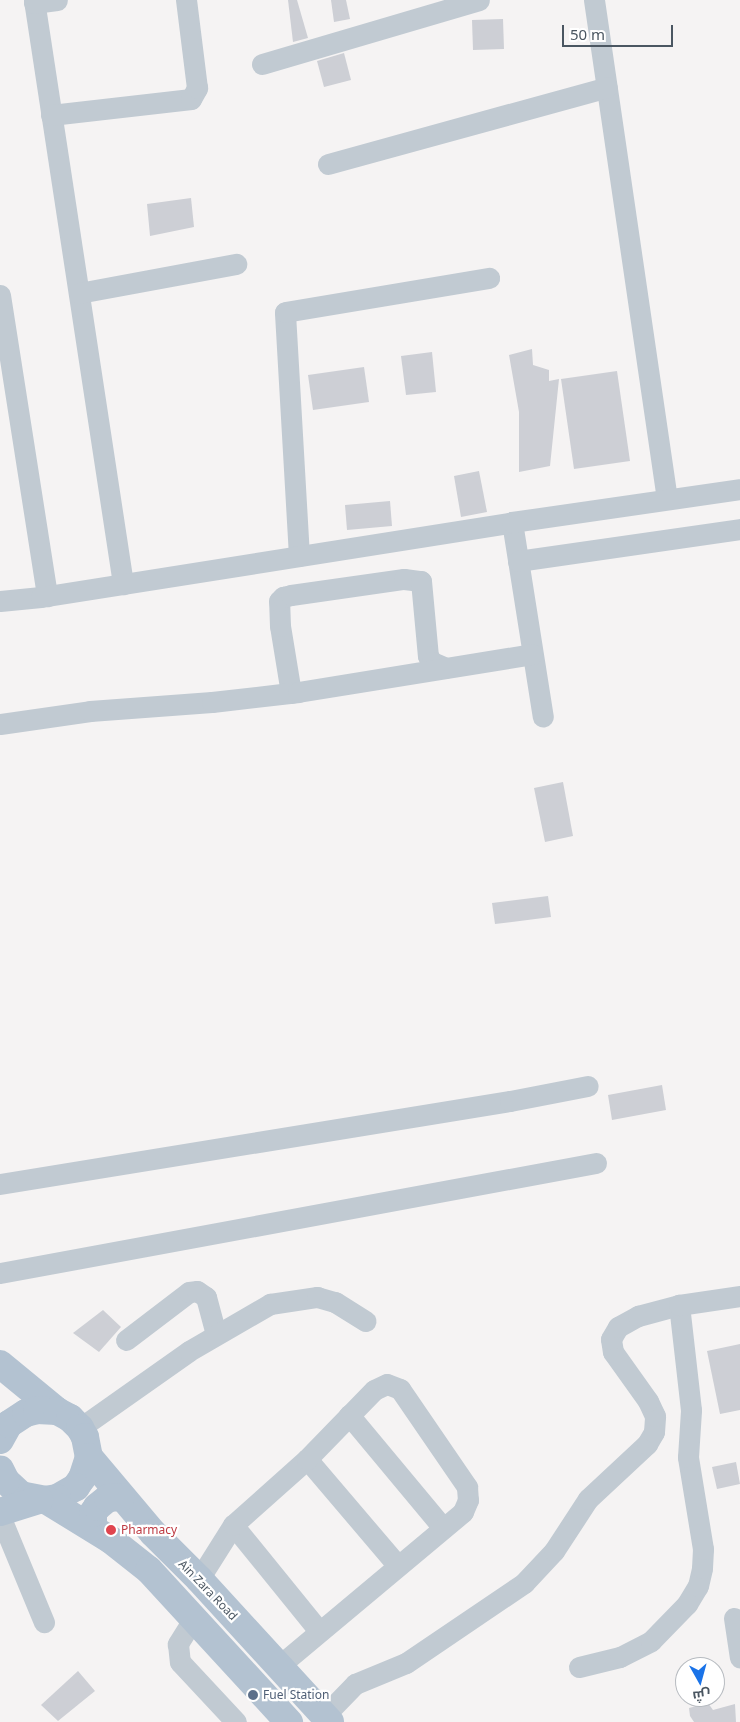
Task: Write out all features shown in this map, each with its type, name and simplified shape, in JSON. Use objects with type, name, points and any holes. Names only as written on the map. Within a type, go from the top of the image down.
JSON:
[{"type":"main road","points":[[0,1512],[57,1498],[76,1487],[82,1478],[89,1456],[85,1437],[80,1428],[70,1418],[4,1378]]},
{"type":"main road","points":[[0,1440],[9,1424],[26,1412],[37,1410],[58,1411]]},
{"type":"main road","name":"Ain Zara Road","points":[[89,1456],[121,1497],[153,1533],[199,1579],[327,1719]]},
{"type":"main road","points":[[0,1469],[13,1489],[21,1495],[43,1500],[92,1527],[149,1570],[285,1721]]},
{"type":"main road","points":[[92,1527],[93,1513],[96,1507],[108,1498],[121,1497]]},
{"type":"street","points":[[57,0],[34,1],[123,584]]},
{"type":"street","points":[[51,115],[191,99],[197,88],[186,0]]},
{"type":"street","points":[[262,64],[479,0]]},
{"type":"street","points":[[594,0],[667,499]]},
{"type":"street","points":[[328,164],[607,88]]},
{"type":"street","points":[[78,293],[236,264]]},
{"type":"street","points":[[299,556],[286,312],[490,278]]},
{"type":"street","points":[[0,295],[47,596]]},
{"type":"street","points":[[0,601],[47,596],[512,522],[740,489]]},
{"type":"street","points":[[512,522],[543,716]]},
{"type":"street","points":[[518,561],[740,529]]},
{"type":"street","points":[[291,693],[280,626],[279,601],[282,597],[404,579],[421,580],[428,656],[432,662],[446,668]]},
{"type":"street","points":[[0,724],[90,712],[212,702],[291,693],[532,654]]},
{"type":"street","points":[[0,1184],[510,1101],[588,1086]]},
{"type":"street","points":[[0,1273],[596,1163]]},
{"type":"street","points":[[126,1340],[188,1292],[197,1291],[206,1297],[216,1334]]},
{"type":"street","points":[[327,1719],[355,1684],[406,1663],[524,1583],[554,1551],[588,1499],[647,1444],[655,1425],[652,1408],[613,1352],[611,1339],[618,1327],[628,1321],[679,1305],[740,1296]]},
{"type":"street","points":[[80,1428],[216,1334],[270,1304],[317,1297],[335,1302],[365,1320]]},
{"type":"street","points":[[579,1667],[620,1656],[651,1641],[687,1604],[698,1586],[702,1568],[703,1549],[688,1457],[691,1410],[679,1305]]},
{"type":"street","points":[[199,1579],[233,1525],[307,1459],[374,1390],[387,1384],[400,1389],[468,1487],[468,1500],[462,1512],[279,1666]]},
{"type":"street","points":[[349,1415],[443,1528]]},
{"type":"street","points":[[307,1459],[398,1566]]},
{"type":"street","points":[[0,1516],[44,1622]]},
{"type":"street","points":[[233,1525],[319,1631]]},
{"type":"street","points":[[194,1618],[178,1644],[180,1662],[236,1722]]},
{"type":"street","points":[[734,1618],[740,1658]]},
{"type":"building","points":[[288,0],[297,0],[308,38],[293,42]]},
{"type":"building","points":[[331,0],[346,0],[350,19],[334,22]]},
{"type":"building","points":[[503,19],[504,49],[473,50],[472,20]]},
{"type":"building","points":[[344,53],[351,80],[324,87],[317,61]]},
{"type":"building","points":[[191,198],[194,227],[150,236],[147,204]]},
{"type":"building","points":[[532,349],[533,365],[549,370],[549,381],[559,379],[550,466],[519,472],[519,412],[509,355]]},
{"type":"building","points":[[432,352],[436,392],[406,395],[401,356]]},
{"type":"building","points":[[364,367],[369,402],[313,410],[308,375]]},
{"type":"building","points":[[617,371],[630,461],[574,469],[561,379]]},
{"type":"building","points":[[479,471],[487,512],[461,517],[454,476]]},
{"type":"building","points":[[390,501],[392,526],[347,530],[345,505]]},
{"type":"building","points":[[563,782],[573,836],[545,842],[534,788]]},
{"type":"building","points":[[548,896],[551,917],[495,924],[492,903]]},
{"type":"building","points":[[662,1085],[666,1110],[612,1120],[608,1095]]},
{"type":"building","points":[[103,1310],[121,1327],[99,1352],[73,1333]]},
{"type":"building","points":[[740,1344],[740,1410],[720,1414],[707,1351]]},
{"type":"building","points":[[736,1462],[740,1484],[717,1489],[712,1467]]},
{"type":"building","points":[[78,1671],[95,1691],[58,1721],[41,1705]]},
{"type":"building","points":[[735,1704],[736,1722],[694,1722],[690,1716],[689,1708],[711,1707],[713,1710]]},
{"type":"place","name":"Pharmacy","points":[[111,1530]]},
{"type":"place","name":"Fuel Station","points":[[253,1695]]}]
